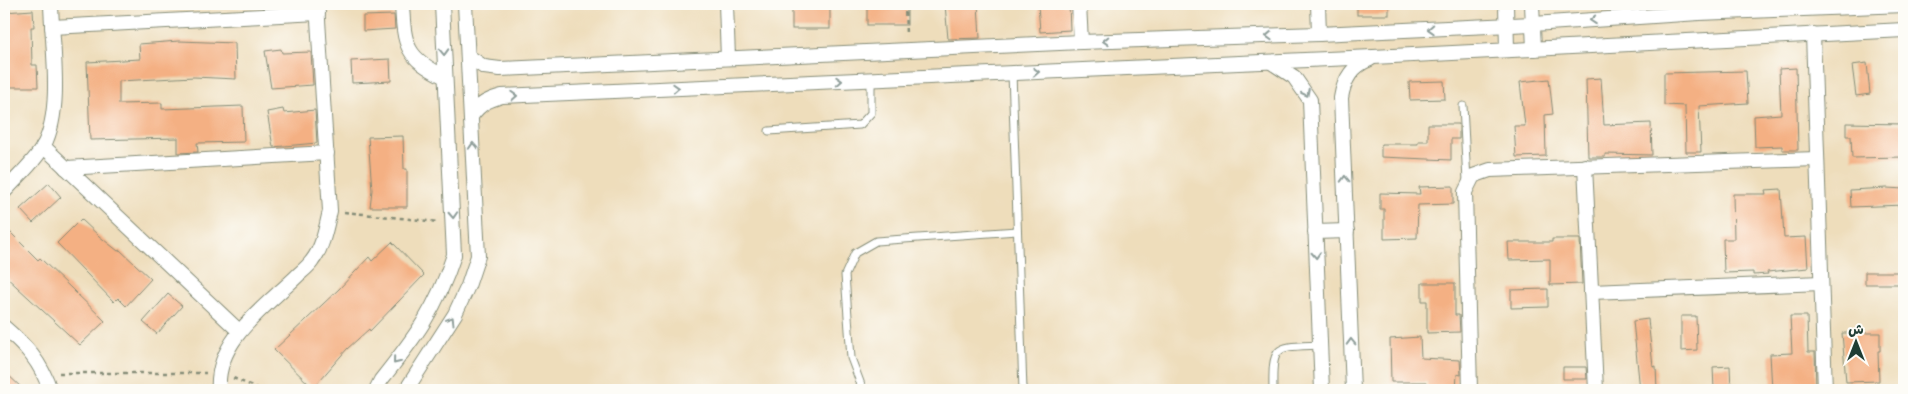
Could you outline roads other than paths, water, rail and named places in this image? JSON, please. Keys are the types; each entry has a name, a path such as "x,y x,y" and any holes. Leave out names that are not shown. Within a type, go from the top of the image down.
{"street":[{"path":"4,192 43,146 52,128 55,107 51,4"},
{"path":"402,4 403,36 412,52 423,66 445,77"},
{"path":"376,390 381,380 427,320 443,288 454,255 442,4"},
{"path":"406,390 455,314 478,256 465,4"},
{"path":"726,4 728,58"},
{"path":"1079,4 1081,42"},
{"path":"1318,4 1319,34"},
{"path":"1506,4 1508,50"},
{"path":"1532,4 1534,49"},
{"path":"468,56 484,67 500,68 1533,24 1676,9 1904,5"},
{"path":"52,27 318,8 330,211 324,237 312,261 239,331 226,351 219,372 219,390"},
{"path":"472,115 487,100 502,96 1373,57 1904,30"},
{"path":"1813,34 1825,390"},
{"path":"1353,390 1342,91 1350,72 1360,63 1373,57"},
{"path":"1271,61 1294,77 1310,100 1322,390"},
{"path":"43,146 239,331"},
{"path":"66,168 327,153"},
{"path":"1470,390 1465,192 1468,184 1481,172 1585,166 1817,159"},
{"path":"1585,166 1596,390"},
{"path":"1315,232 1347,231"},
{"path":"1592,292 1821,283"},
{"path":"4,327 36,358 45,374 50,390"}],"lane":[{"path":"1012,73 1023,390"},
{"path":"769,131 860,125 871,114 871,80"},
{"path":"1463,106 1468,184"},
{"path":"863,390 851,358 845,275 855,253 876,241 1017,231"},
{"path":"1273,390 1272,362 1278,351 1288,346 1320,346"}]}
